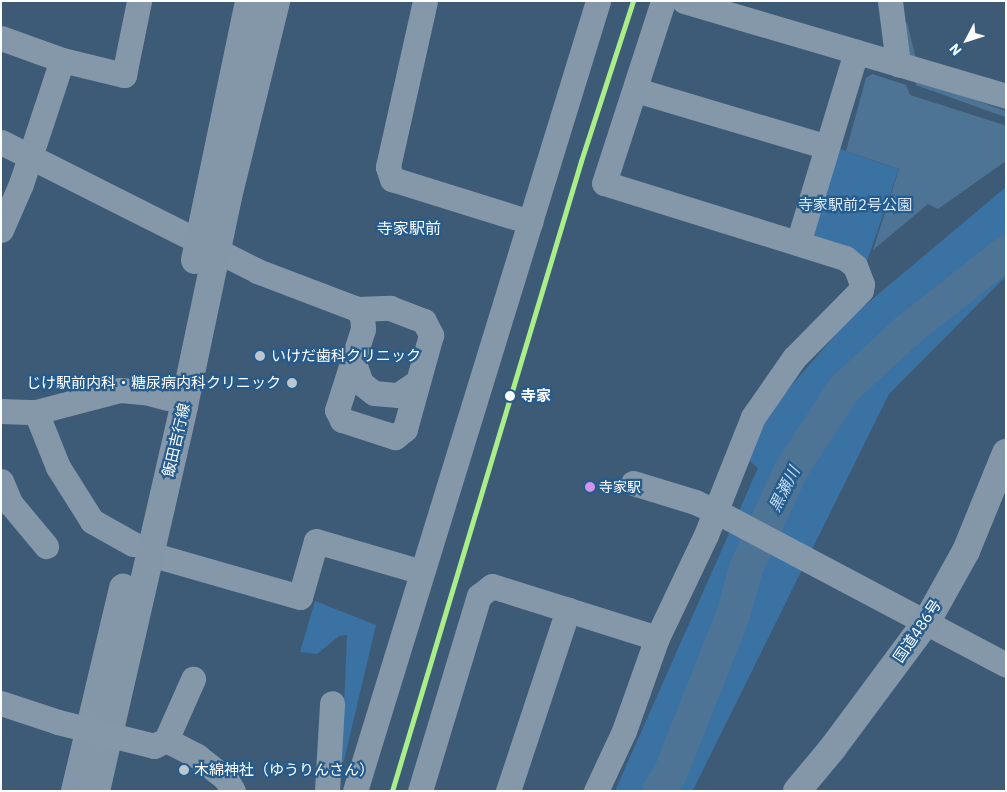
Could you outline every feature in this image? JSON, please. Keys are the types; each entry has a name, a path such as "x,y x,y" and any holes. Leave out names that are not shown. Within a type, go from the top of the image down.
{"highway":[{"name":"国道486号","path":"797,791 838,742 927,621 966,551 1006,453"}],"main road":[{"name":"飯田吉行線","path":"75,791 142,549 207,247 250,1"},
{"name":"飯田吉行線","path":"96,791 142,549 167,398 276,1"}],"street":[{"path":"1,38 62,60 124,75 139,1"},
{"path":"425,1 388,167 392,179 530,222"},
{"path":"355,791 598,1"},
{"path":"596,791 624,731 656,638 720,514 752,417 809,340 860,290 861,277 851,261 604,183 636,90 663,1"},
{"path":"684,1 1006,96"},
{"path":"890,1 898,64"},
{"path":"798,243 856,52"},
{"path":"1,230 31,156 62,60"},
{"path":"636,90 827,147"},
{"path":"1,142 257,271 357,309 390,308 424,321 431,335 401,434 391,436 345,421 337,410 363,325 357,309"},
{"path":"353,360 361,383 374,392 398,395 418,382"},
{"path":"1,412 36,412 120,390 145,392 167,398"},
{"path":"36,412 58,467 92,521 142,549 300,596 316,541 422,572"},
{"path":"1,481 11,504 46,546"},
{"path":"634,483 720,514 927,621 1006,665"},
{"path":"420,791 479,596 492,586 656,638"},
{"path":"508,791 568,610"},
{"path":"160,743 193,679"},
{"path":"1,703 58,722 160,743 197,756 226,779 233,791"},
{"path":"327,791 332,703"}],"green space":[{"name":"寺家駅前2号公園","path":"840,149 899,169 867,261 808,241"},
{"path":"1006,187 1006,276 889,394 692,791 615,791 758,468 746,458 759,423 851,317"},
{"path":"315,601 376,625 342,769 339,731 344,707 347,635 339,636 317,654 300,652"}],"shaded area":[{"path":"872,74 906,85 910,95 1004,125 1006,128 1006,161 938,209 928,204 873,250 899,169 846,151 866,78"}],"waterway":[{"path":"905,25 914,62"},
{"path":"917,76 919,83 1006,114"},
{"name":"黒瀬川","path":"659,791 670,774 733,615 746,568 791,470 844,389 908,330 1006,253"}],"transit line":[{"path":"392,791 581,161 633,1"}],"place":[{"name":"いけだ歯科クリニック","path":"260,356"},
{"name":"じけ駅前内科・糖尿病内科クリニック","path":"292,383"},
{"name":"寺家","path":"510,396"},
{"name":"寺家駅","path":"590,487"},
{"name":"木綿神社（ゆうりんさん）","path":"184,770"}],"district":[{"name":"寺家駅前","path":"409,228"}]}
